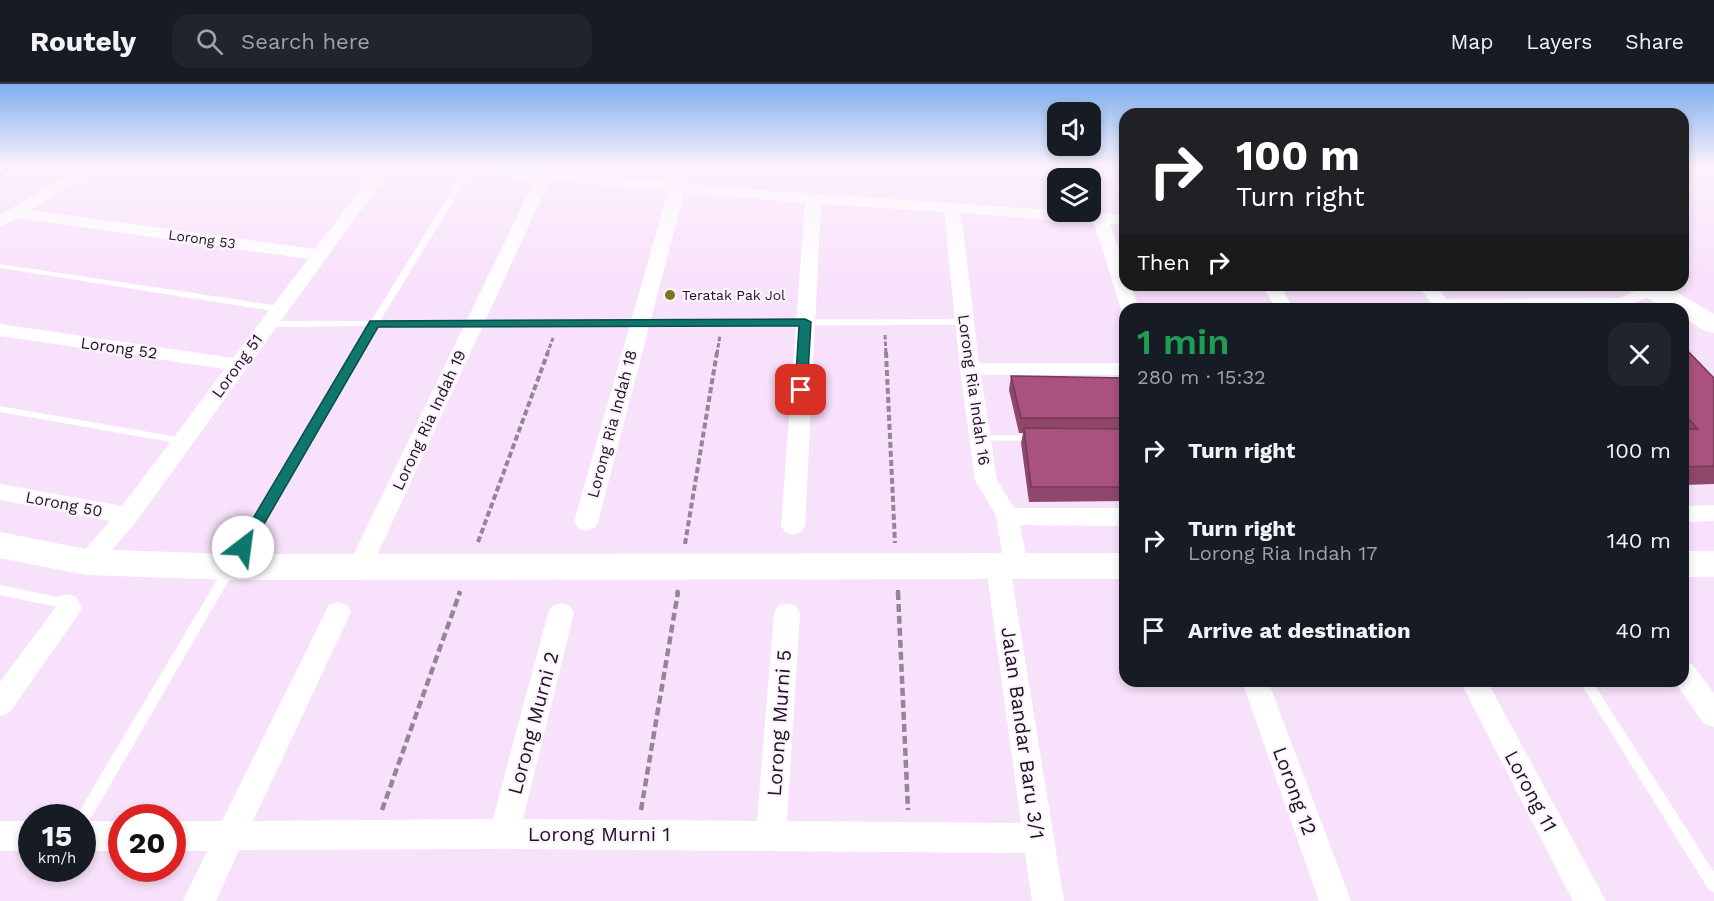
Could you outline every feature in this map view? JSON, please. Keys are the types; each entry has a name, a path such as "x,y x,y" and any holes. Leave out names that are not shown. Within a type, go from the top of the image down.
{"street":[{"path":"0,222 28,205"},
{"name":"Lorong 51","path":"86,562 128,516 355,205"},
{"name":"Lorong Ria Indah 19","path":"360,566 530,205"},
{"name":"Lorong Ria Indah 18","path":"586,522 672,205"},
{"path":"793,526 813,205"},
{"path":"898,205 1047,216"},
{"name":"Lorong Ria Indah 16","path":"952,209 970,369 986,480 1008,516 1007,566"},
{"name":"Lorong 53","path":"15,213 318,255"},
{"path":"1119,220 1101,220 1119,275"},
{"path":"1631,303 1651,291"},
{"path":"1666,291 1683,303"},
{"path":"1673,291 1714,305"},
{"path":"1689,307 1714,325"},
{"name":"Lorong 52","path":"0,330 238,365"},
{"path":"970,369 1119,369"},
{"name":"Lorong 50","path":"0,492 128,516"},
{"path":"1689,514 1714,513"},
{"path":"1008,516 1119,517"},
{"path":"0,545 86,562 232,567 1119,566"},
{"path":"1689,564 1714,564"},
{"name":"Jalan Bandar Baru 3/1","path":"1007,566 1038,838 1048,901"},
{"path":"0,704 69,608 67,604"},
{"path":"199,901 338,612"},
{"name":"Lorong Murni 2","path":"504,834 561,613"},
{"name":"Lorong Murni 5","path":"771,834 787,613"},
{"path":"1689,680 1714,715"},
{"name":"Lorong 12","path":"1257,687 1335,901"},
{"name":"Lorong 11","path":"1476,687 1590,901"},
{"name":"Lorong Murni 1","path":"186,836 771,834 1038,838"},
{"path":"0,836 18,836"}],"lane":[{"path":"91,804 232,567 441,205"},
{"path":"0,266 274,316 374,323 965,322"},
{"path":"0,409 183,441"},
{"path":"980,438 1047,438"},
{"path":"0,590 67,604"},
{"path":"1589,687 1714,885"}],"path":[{"path":"885,322 909,836"},
{"path":"373,835 468,567 559,323"},
{"path":"637,835 722,323"}],"building":[{"path":"1689,352 1714,378 1714,466 1689,467 1689,429 1698,429 1689,419"},
{"path":"1011,376 1119,378 1119,418 1021,418"},
{"path":"1024,428 1119,429 1119,487 1031,487"}],"place":[{"name":"Teratak Pak Jol","path":"670,295"}],"route":[{"path":"243,547 374,323 805,322 801,390"}]}
